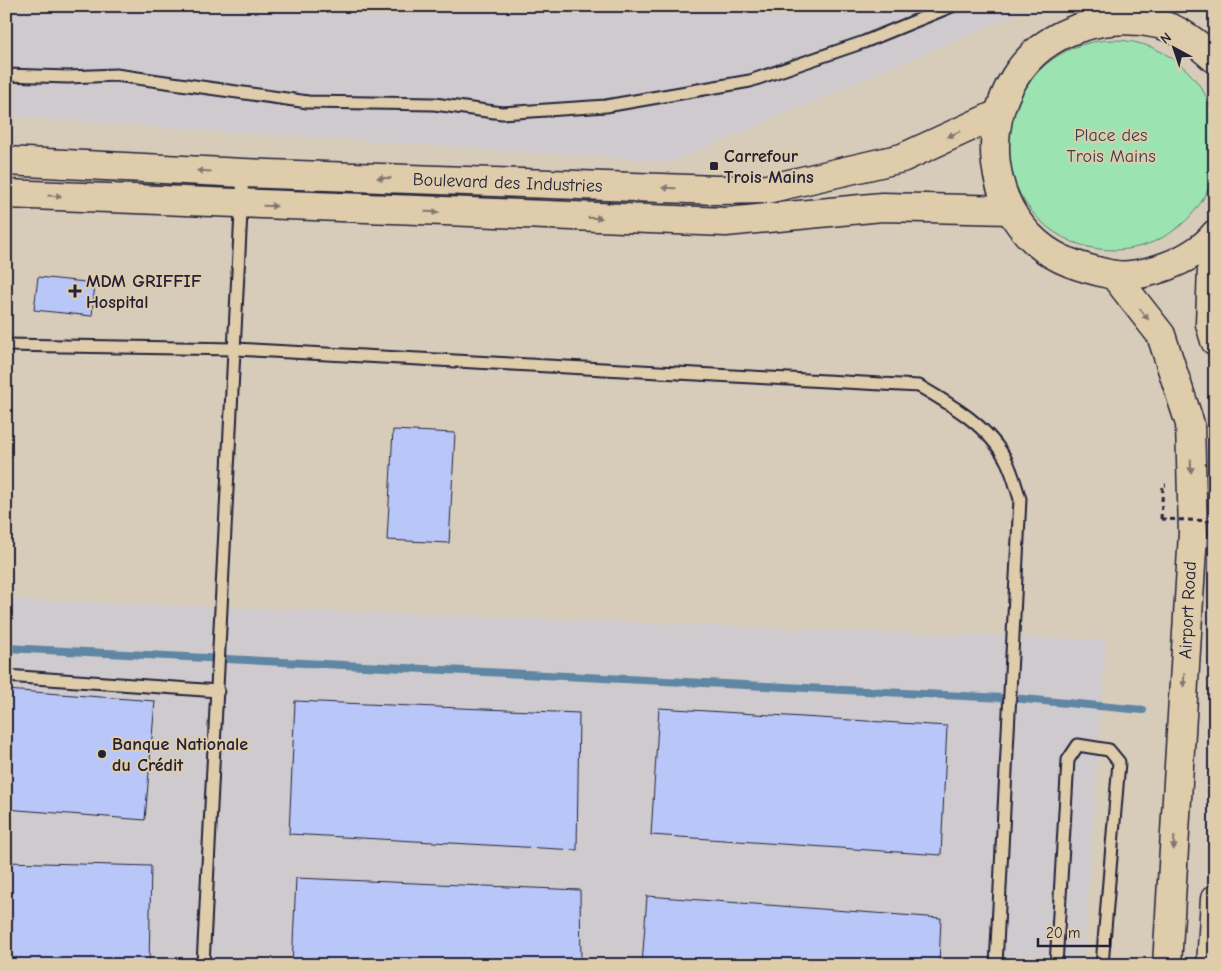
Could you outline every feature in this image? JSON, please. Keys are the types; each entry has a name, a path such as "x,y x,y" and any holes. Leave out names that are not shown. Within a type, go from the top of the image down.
{"main road":[{"path":"1208,47 1159,24 1118,19 1078,26 1043,46 1015,77 998,114 994,147 998,180 1010,210 1036,243 1073,266 1114,275 1150,272 1184,259 1214,236"},
{"name":"Boulevard des Industries","path":"6,162 243,173 718,190 767,189 902,158 998,114"},
{"name":"Boulevard des Industries","path":"6,194 242,205 726,222 882,207 1010,210"},
{"path":"1214,236 1210,324 1215,341"},
{"name":"Airport Road","path":"1114,275 1161,336 1190,424 1193,533 1166,965"},
{"path":"1211,965 1215,899"}],"lane":[{"path":"6,75 68,77 116,75 308,102 434,104 502,113 606,106 750,81 864,42 952,6"},
{"path":"203,965 236,349 243,173"},
{"path":"6,345 236,349 919,386 958,408 990,439 1007,462 1020,500 996,965"},
{"path":"6,676 218,691"},
{"path":"1056,965 1068,760 1078,745 1109,750 1119,762 1102,965"}],"path":[{"path":"1163,485 1161,519 1215,521"}],"shaded area":[{"path":"6,6 1035,6 672,162 6,117"},
{"path":"6,599 1106,640 1083,965 6,965"}],"green space":[{"name":"Place des Trois Mains","path":"1103,40 1123,40 1144,44 1163,52 1180,64 1194,78 1206,95 1214,114 1218,145 1214,176 1206,195 1194,212 1180,226 1163,238 1144,246 1123,250 1103,250 1082,246 1063,238 1046,226 1032,212 1020,195 1012,176 1008,155 1008,135 1012,114 1020,95 1032,78 1046,64 1063,52 1082,44"}],"building":[{"path":"38,277 95,283 92,316 34,310"},
{"path":"393,430 455,433 449,543 387,540"},
{"path":"6,445 10,445 6,512"},
{"path":"6,690 155,701 145,820 6,809"},
{"path":"295,701 579,713 577,850 289,834"},
{"path":"659,708 947,726 941,855 651,835"},
{"path":"6,862 151,866 149,965 6,965"},
{"path":"296,878 580,890 581,965 292,965"},
{"path":"647,896 941,918 939,965 642,965"}],"waterway":[{"path":"6,648 1023,699 1143,710"}],"place":[{"name":"Carrefour Trois Mains","path":"714,166"},
{"name":"MDM GRIFFIF Hospital","path":"75,291"},
{"name":"Banque Nationale du Crédit","path":"102,754"}]}
